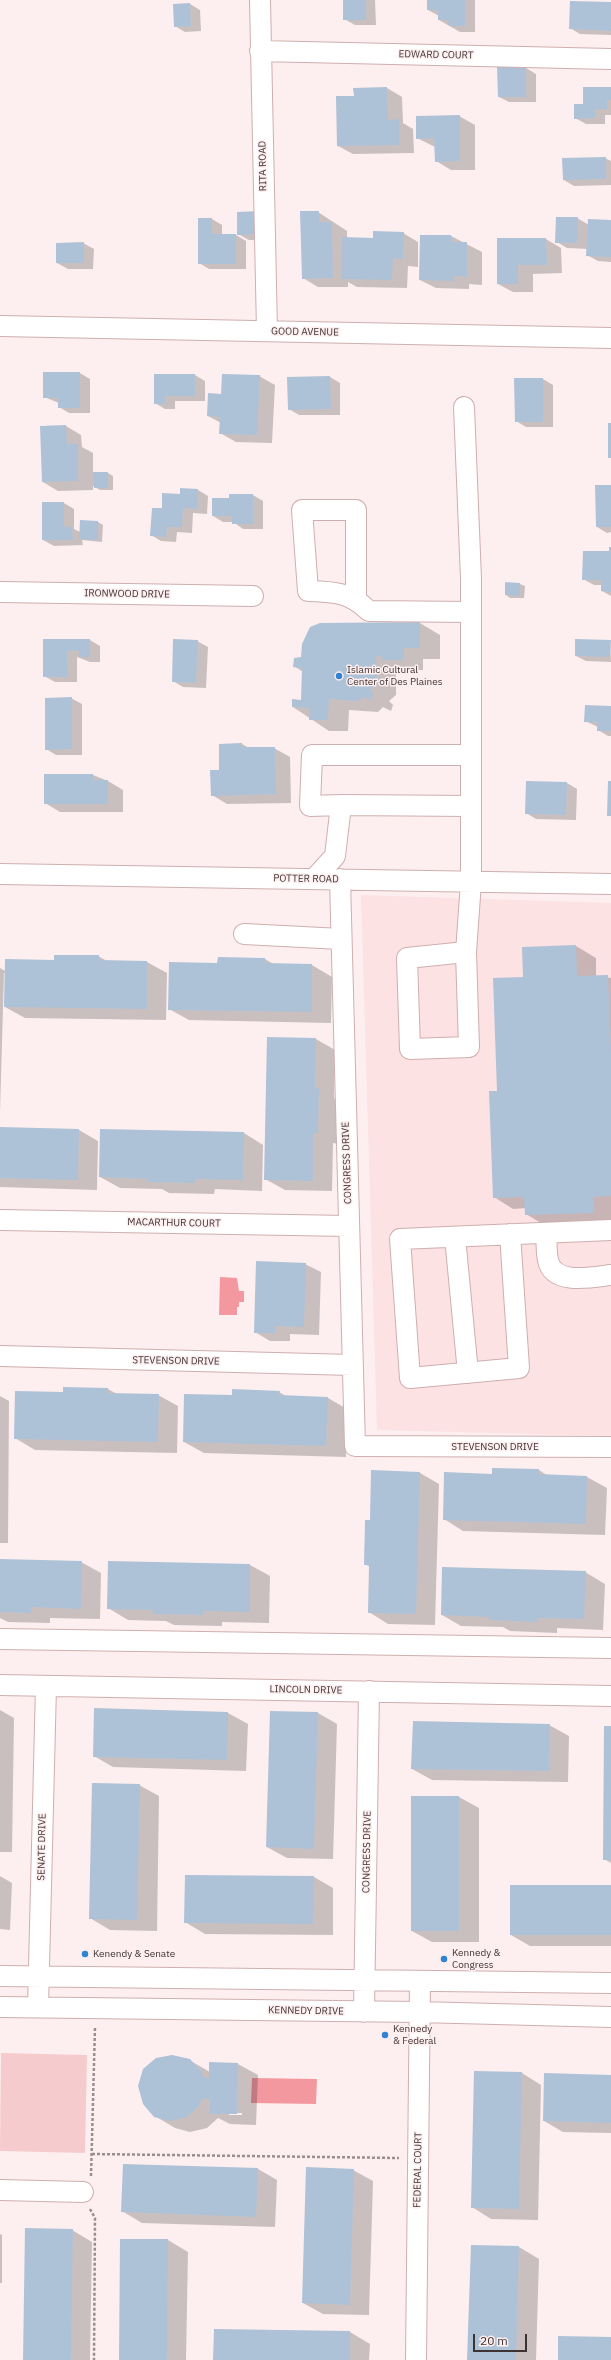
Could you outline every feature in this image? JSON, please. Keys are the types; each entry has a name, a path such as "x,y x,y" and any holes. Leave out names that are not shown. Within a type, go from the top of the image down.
{"street":[{"name":"RITA ROAD","path":"260,0 267,331"},
{"name":"EDWARD COURT","path":"260,51 611,59"},
{"name":"GOOD AVENUE","path":"0,326 611,338"},
{"path":"464,408 471,612 470,882 466,952 469,1047 410,1048 407,958 466,952"},
{"path":"356,599 356,510 302,510 308,591 333,592 356,599 369,612 471,612"},
{"name":"IRONWOOD DRIVE","path":"0,592 253,596"},
{"path":"471,755 312,755 310,806 471,806"},
{"path":"314,879 335,856 341,805"},
{"name":"POTTER ROAD","path":"0,874 611,884"},
{"name":"CONGRESS DRIVE","path":"340,879 355,1446"},
{"path":"244,934 341,939"},
{"name":"MACARTHUR COURT","path":"0,1220 349,1226"},
{"path":"510,1234 519,1368 410,1378 400,1239 455,1237 510,1234 611,1230"},
{"path":"546,1233 548,1262 554,1271 563,1276 579,1278 611,1275"},
{"path":"455,1237 468,1373"},
{"name":"STEVENSON DRIVE","path":"0,1356 353,1365"},
{"name":"STEVENSON DRIVE","path":"355,1446 611,1448"},
{"path":"0,1639 611,1648"},
{"name":"LINCOLN DRIVE","path":"0,1685 611,1696"},
{"name":"SENATE DRIVE","path":"38,2007 46,1686"},
{"name":"CONGRESS DRIVE","path":"364,2012 369,1691"},
{"path":"0,1976 611,1983"},
{"name":"FEDERAL COURT","path":"416,2360 420,1981"},
{"name":"KENNEDY DRIVE","path":"0,2007 419,2012 611,2017"},
{"path":"0,2190 83,2192"}],"path":[{"path":"92,2154 418,2159"}],"shaded area":[{"path":"361,895 611,903 611,1436 377,1430"},
{"path":"220,1277 237,1278 239,1291 244,1291 244,1302 239,1302 239,1307 237,1307 237,1315 219,1315"},
{"path":"1,2053 87,2055 85,2153 0,2151"},
{"path":"252,2078 317,2079 316,2104 251,2103"}],"building":[{"path":"343,0 366,0 366,20 343,20"},
{"path":"427,0 465,0 465,26 449,26 448,20 438,20 438,10 427,10"},
{"path":"570,1 611,2 611,31 569,29"},
{"path":"190,3 191,26 174,27 173,4"},
{"path":"497,67 526,67 526,97 498,97"},
{"path":"387,87 388,120 399,119 399,145 337,146 336,96 354,96 353,88"},
{"path":"583,87 611,87 611,100 607,100 607,109 595,109 595,118 574,119 574,104 583,104"},
{"path":"460,115 460,161 435,162 434,138 416,139 416,116"},
{"path":"606,157 606,179 563,180 562,158"},
{"path":"260,211 261,234 237,235 237,212"},
{"path":"300,211 319,211 319,222 332,222 333,278 302,279"},
{"path":"556,217 578,217 577,243 555,243"},
{"path":"198,218 212,218 212,234 236,234 236,264 198,264"},
{"path":"588,219 611,220 611,257 586,256"},
{"path":"373,231 404,232 403,259 393,258 392,280 341,279 342,237 373,238"},
{"path":"420,235 451,235 451,242 467,242 467,277 454,276 454,281 419,280"},
{"path":"497,238 546,238 547,265 518,265 518,284 497,284"},
{"path":"84,242 84,263 56,263 56,243"},
{"path":"43,372 80,372 80,408 58,408 58,398 43,398"},
{"path":"154,374 195,374 195,396 165,396 165,404 154,404"},
{"path":"222,374 260,375 257,435 219,434 220,417 207,416 208,393 221,394"},
{"path":"330,376 331,409 288,410 287,377"},
{"path":"514,378 543,378 543,422 515,422"},
{"path":"608,423 611,423 611,458 608,458"},
{"path":"66,425 67,444 78,444 78,481 42,482 40,426"},
{"path":"93,472 108,472 108,488 94,488"},
{"path":"595,485 611,485 611,527 596,527"},
{"path":"180,488 198,489 197,509 183,508 182,527 167,527 166,537 150,536 152,508 162,508 162,493 180,494"},
{"path":"229,494 253,494 253,524 232,524 232,516 212,516 212,498 229,498"},
{"path":"42,502 64,502 64,527 72,526 73,540 42,540"},
{"path":"80,520 98,521 98,540 79,539"},
{"path":"609,547 611,547 611,592 601,591 601,580 582,580 583,551 609,551"},
{"path":"505,582 520,583 520,596 505,595"},
{"name":"Islamic Cultural Center of Des Plaines","path":"420,622 420,648 404,648 403,660 382,660 382,656 376,656 377,684 370,689 373,693 371,700 363,697 358,701 329,699 328,720 309,720 309,708 292,707 292,699 301,700 302,668 293,667 294,658 301,657 302,644 310,627 320,623"},
{"path":"43,639 90,639 90,657 79,657 79,651 67,651 68,677 43,677"},
{"path":"173,639 198,640 196,683 172,682"},
{"path":"575,639 611,640 610,657 575,656"},
{"path":"72,697 72,749 45,750 45,698"},
{"path":"585,705 611,706 611,731 597,731 597,722 584,722"},
{"path":"242,743 242,747 275,747 276,794 211,796 210,770 219,770 219,744"},
{"path":"44,774 93,774 93,780 108,780 108,804 44,804"},
{"path":"526,781 567,782 566,815 525,814"},
{"path":"608,781 611,781 611,816 607,816"},
{"path":"576,945 577,976 608,975 611,1051 611,1196 593,1197 594,1213 525,1215 524,1197 493,1198 489,1091 497,1091 493,978 523,977 522,947"},
{"path":"54,955 99,955 99,960 147,961 147,1009 4,1007 5,959 54,960"},
{"path":"218,957 265,958 265,963 312,964 312,1012 168,1010 169,962 217,963"},
{"path":"267,1037 316,1038 315,1088 319,1088 318,1133 313,1133 313,1181 264,1180"},
{"path":"0,1127 79,1129 78,1180 0,1178"},
{"path":"100,1129 244,1132 243,1180 195,1179 195,1183 148,1182 148,1179 99,1177"},
{"path":"256,1261 306,1263 304,1327 276,1326 275,1333 254,1333"},
{"path":"63,1387 108,1388 108,1393 159,1394 158,1442 14,1439 15,1391 63,1392"},
{"path":"232,1389 280,1391 279,1395 328,1397 326,1446 183,1442 184,1394 232,1395"},
{"path":"492,1468 539,1469 539,1474 587,1476 586,1524 443,1520 444,1472 492,1474"},
{"path":"371,1470 420,1472 416,1614 368,1613 369,1565 364,1565 365,1520 370,1520"},
{"path":"0,1559 82,1561 81,1609 31,1607 31,1613 0,1612"},
{"path":"108,1561 250,1564 250,1612 203,1611 203,1615 153,1614 153,1610 107,1609"},
{"path":"442,1567 586,1571 584,1619 537,1618 537,1622 489,1620 489,1617 441,1615"},
{"path":"94,1708 228,1712 227,1760 93,1757"},
{"path":"270,1711 318,1712 314,1849 266,1847"},
{"path":"413,1721 550,1724 549,1771 411,1769"},
{"path":"604,1726 611,1726 611,1860 603,1860"},
{"path":"92,1783 140,1784 137,1920 89,1919"},
{"path":"411,1796 459,1796 459,1931 411,1931"},
{"path":"185,1875 314,1876 313,1924 184,1923"},
{"path":"510,1885 611,1885 611,1935 510,1935"},
{"path":"172,2055 190,2059 201,2071 203,2077 209,2078 209,2062 238,2063 237,2114 209,2114 210,2099 202,2099 199,2106 187,2117 170,2121 154,2117 143,2104 138,2086 143,2069 156,2058"},
{"path":"474,2071 522,2072 519,2209 471,2208"},
{"path":"544,2073 611,2075 611,2123 543,2121"},
{"path":"123,2164 258,2168 256,2217 121,2212"},
{"path":"306,2167 354,2169 350,2305 302,2303"},
{"path":"25,2228 73,2229 71,2360 23,2360"},
{"path":"120,2239 168,2239 167,2360 119,2360"},
{"path":"471,2245 519,2246 516,2360 467,2360"},
{"path":"214,2329 350,2331 350,2360 213,2360"},
{"path":"558,2336 611,2337 611,2360 558,2360"}],"place":[{"name":"Islamic Cultural Center of Des Plaines","path":"339,676"},
{"name":"Kenendy & Senate","path":"85,1954"},
{"name":"Kennedy & Congress","path":"444,1959"},
{"name":"Kennedy & Federal","path":"385,2035"}]}
